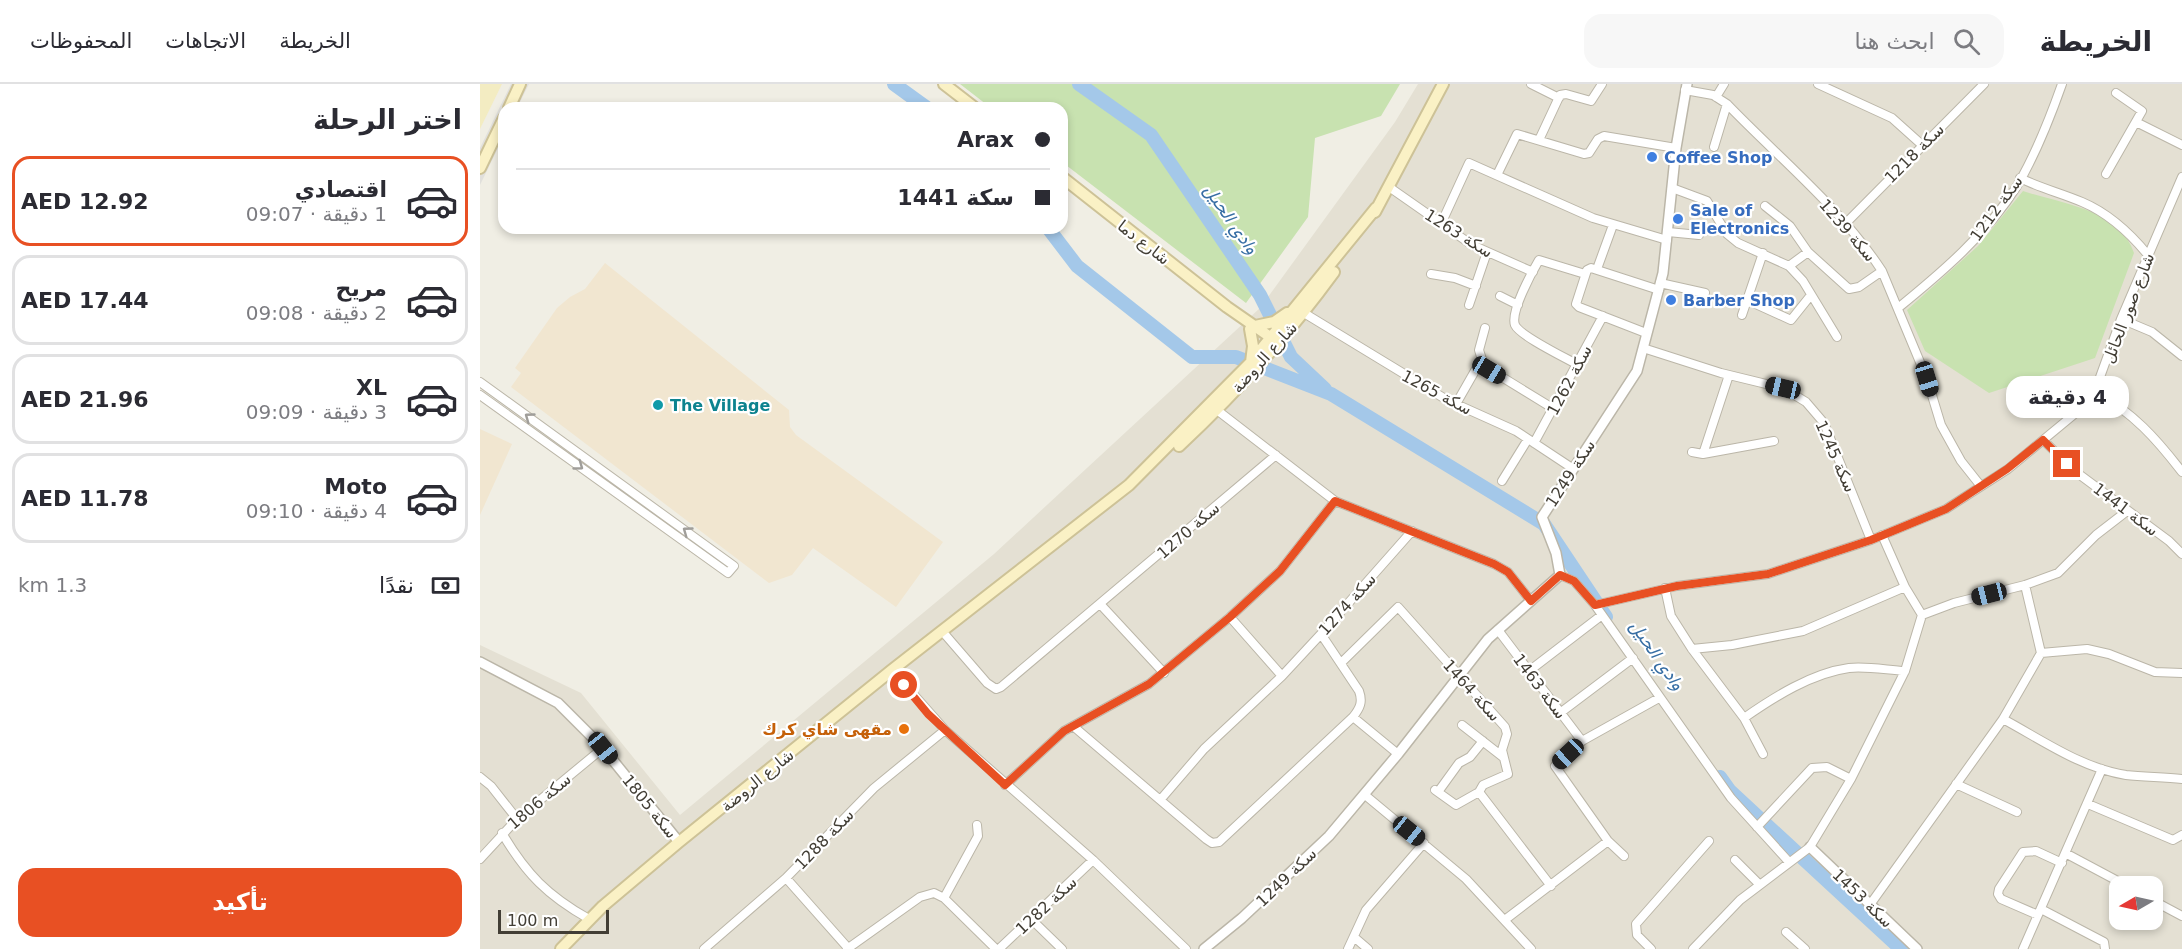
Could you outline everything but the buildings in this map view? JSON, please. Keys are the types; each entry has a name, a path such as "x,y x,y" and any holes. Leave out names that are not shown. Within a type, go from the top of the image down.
{"main road":[{"path":"512,102 520,84"},
{"path":"945,84 968,102"},
{"name":"شارع الروضة","path":"1213,407 1250,363 1273,343 1329,266 1376,208 1443,84"},
{"path":"480,168 498,130"},
{"name":"شارع دما","path":"1068,182 1273,343"},
{"name":"شارع الروضة","path":"561,949 589,919 679,842 892,670 1129,484 1139,480 1173,451 1273,343 1304,313 1371,221 1376,208"},
{"path":"1250,363 1252,328 1274,322 1283,316 1317,276 1329,266"}],"street":[{"path":"1531,84 1558,98"},
{"path":"1539,140 1558,98 1566,94 1591,101 1602,84"},
{"path":"1716,97 1724,84"},
{"path":"1818,84 1893,118 1921,144"},
{"name":"سكة 1218","path":"1846,223 1921,144 1984,84"},
{"name":"سكة 1212","path":"1898,308 1974,241 2020,178 2040,138 2062,84"},
{"name":"سكة 1239","path":"1686,87 1716,97 1727,104 1846,223 1882,271 1950,444 1980,485"},
{"name":"سكة 1249","path":"1204,949 1242,918 1329,836 1365,795 1498,630 1560,575 1556,553 1542,517 1637,371 1659,286 1686,87"},
{"path":"2106,174 2142,111 2116,93"},
{"path":"1714,147 1727,104"},
{"path":"2136,122 2182,145"},
{"path":"1497,175 1517,134 1584,154 1589,153 1598,139 1604,136 1676,148"},
{"path":"1441,224 1469,163 1572,210 1613,225 1667,236 1699,235"},
{"name":"شارع صور الحائل","path":"1595,605 1665,588 1768,574 1871,540 1946,509 2007,469 2083,407 2095,391 2121,319 2182,177"},
{"path":"2020,178 2047,191 2082,202 2106,216 2133,236 2148,255"},
{"name":"سكة 1263","path":"1389,187 1441,224 1487,252 1533,272"},
{"path":"1672,188 1707,201 1727,234 1738,243 1789,266 1811,295 1837,337"},
{"path":"1765,206 1790,226 1808,252 1849,289 1859,287 1882,271"},
{"path":"1597,269 1613,225"},
{"path":"1469,305 1487,252"},
{"path":"1789,266 1808,252"},
{"path":"1742,315 1763,254"},
{"path":"1578,364 1519,330 1514,319 1518,304 1540,259 1586,274"},
{"path":"1646,333 1576,304 1590,268 1659,286 1705,293"},
{"path":"1431,274 1455,278 1476,286"},
{"path":"1747,300 1791,320 1811,295"},
{"path":"1500,296 1518,304"},
{"name":"سكة 1265","path":"1304,313 1374,358 1456,404 1506,426 1572,468"},
{"name":"سكة 1262","path":"1502,481 1554,410 1603,316"},
{"path":"2121,319 2152,332 2182,356"},
{"path":"1456,404 1480,362 1480,345 1485,328"},
{"name":"سكة 1245","path":"1643,348 1729,375 1783,388 1795,394 1816,412 1835,450 1871,540"},
{"path":"1480,362 1489,370 1554,410"},
{"path":"1703,454 1729,375"},
{"path":"480,382 734,566 728,573 480,395"},
{"path":"2095,391 2128,411 2182,470"},
{"path":"1213,407 1335,501 1367,516 1412,531 1501,568 1519,583 1531,601"},
{"name":"سكة 1441","path":"2043,440 2076,472 2169,541 2182,554"},
{"path":"1692,452 1703,454 1774,441"},
{"name":"سكة 1270","path":"942,631 987,682 996,689 1101,605 1276,455"},
{"path":"1005,785 1053,740 1073,726 1127,698 1164,673 1230,617 1280,571 1335,501"},
{"path":"1922,615 1953,603 2025,585 2058,573 2096,535 2127,511"},
{"name":"سكة 1274","path":"1161,799 1204,749 1282,676 1412,531"},
{"path":"1693,949 1740,900 1810,847 1851,779 1905,671 1922,615 1905,587 1882,535"},
{"path":"1560,575 1574,581 1595,605 1731,798 1789,862"},
{"path":"1869,906 2003,719 2041,653 2025,585"},
{"path":"1692,649 1732,645 1803,631 1905,587"},
{"path":"1665,588 1671,616 1692,649 1744,718 1763,754"},
{"path":"1101,605 1164,673"},
{"name":"سكة 1464","path":"1342,662 1398,607 1505,727 1507,734 1502,750 1508,774 1483,785 1479,792"},
{"path":"1529,671 1602,615"},
{"path":"1230,617 1282,676"},
{"name":"سكة 1463","path":"1498,630 1582,741"},
{"path":"1073,726 1206,839 1212,843 1220,842 1353,717 1362,699 1342,662 1321,634"},
{"path":"2041,653 2087,648 2156,672 2182,673"},
{"path":"1560,713 1633,658"},
{"name":"سكة 1805","path":"480,662 558,703 603,748 679,842"},
{"path":"1744,718 1766,703 1828,672 1851,668 1905,671"},
{"path":"892,670 945,730 1093,860 1186,949"},
{"path":"1624,856 1608,842 1555,766 1582,741 1659,698"},
{"path":"1353,717 1398,754"},
{"path":"2003,719 2073,758 2102,769 2126,775 2182,779"},
{"path":"1462,724 1503,757"},
{"name":"سكة 1288","path":"704,949 786,878 874,788 945,730"},
{"path":"1483,741 1470,757 1459,763 1436,791 1456,805 1479,792 1551,886"},
{"name":"سكة 1806","path":"480,859 517,819 603,748"},
{"path":"1757,827 1812,768 1827,767 1851,779"},
{"path":"2023,949 2067,854 2102,769"},
{"path":"480,777 491,786 517,819"},
{"path":"1956,784 2017,812"},
{"path":"1365,795 1466,879 1506,919 1531,949"},
{"path":"2088,804 2173,840 2182,836"},
{"path":"945,898 978,836 976,825"},
{"path":"502,833 518,860 538,884 562,904 589,919"},
{"path":"1651,949 1636,935 1636,924 1709,841"},
{"path":"1506,919 1608,842"},
{"path":"1348,949 1366,910 1424,843"},
{"name":"سكة 1453","path":"1810,847 1869,906 1917,949"},
{"path":"2062,863 2036,851 2023,852 1998,894 2001,899 2040,912 2104,942 2105,949"},
{"path":"2067,854 2109,876"},
{"name":"سكة 1282","path":"998,949 1093,860"},
{"path":"1735,860 1760,885"},
{"path":"786,878 848,948 927,894 934,893 945,898 998,949"},
{"path":"2163,906 2182,916"},
{"path":"1031,919 1062,949"},
{"path":"1786,932 1805,949"},
{"path":"1354,937 1368,949"}],"shaded area":[{"path":"511,84 529,84 520,102 502,102"},
{"path":"1418,84 2182,84 2182,949 480,949 480,645 581,693 680,815 994,554 1260,308 1395,122"},
{"path":"498,111 498,148 480,185 480,148"},
{"path":"605,263 789,410 790,427 796,435 943,542 896,607 813,548 792,575 769,583 511,387 521,373 515,368 557,308 570,297 585,289"},
{"path":"480,429 512,444 480,515"}],"green space":[{"path":"960,84 1400,84 1381,116 1315,138 1308,217 1246,303 1068,167 1068,102 983,102"},
{"path":"2023,191 2088,210 2103,217 2127,238 2134,253 2095,358 1989,393 1925,351 1907,310 1978,246"}],"sand":[{"path":"480,84 502,84 480,129"}],"waterway":[{"name":"وادي الحيل","path":"894,84 919,102"},
{"name":"وادي الحيل","path":"1079,84 1151,135 1260,295 1291,357 1325,389"},
{"name":"وادي الحيل","path":"1053,234 1077,266 1192,357 1236,357 1331,394 1544,524 1606,617"},
{"name":"وادي الحيل","path":"1720,777 1730,791 1901,949"}],"place":[{"name":"Coffee Shop","path":"1652,157"},
{"name":"Sale of Electronics","path":"1678,219"},
{"name":"Barber Shop","path":"1671,300"},
{"name":"The Village","path":"658,405"},
{"name":"مقهى شاي كرك","path":"904,729"}],"route":[{"path":"904,685 928,714 1005,785 1064,731 1149,684 1230,617 1280,571 1335,501 1367,516 1412,531 1494,564 1508,572 1531,601 1560,575 1574,581 1595,605 1677,586 1768,574 1871,540 1946,509 2007,469 2043,440 2067,464"}]}
